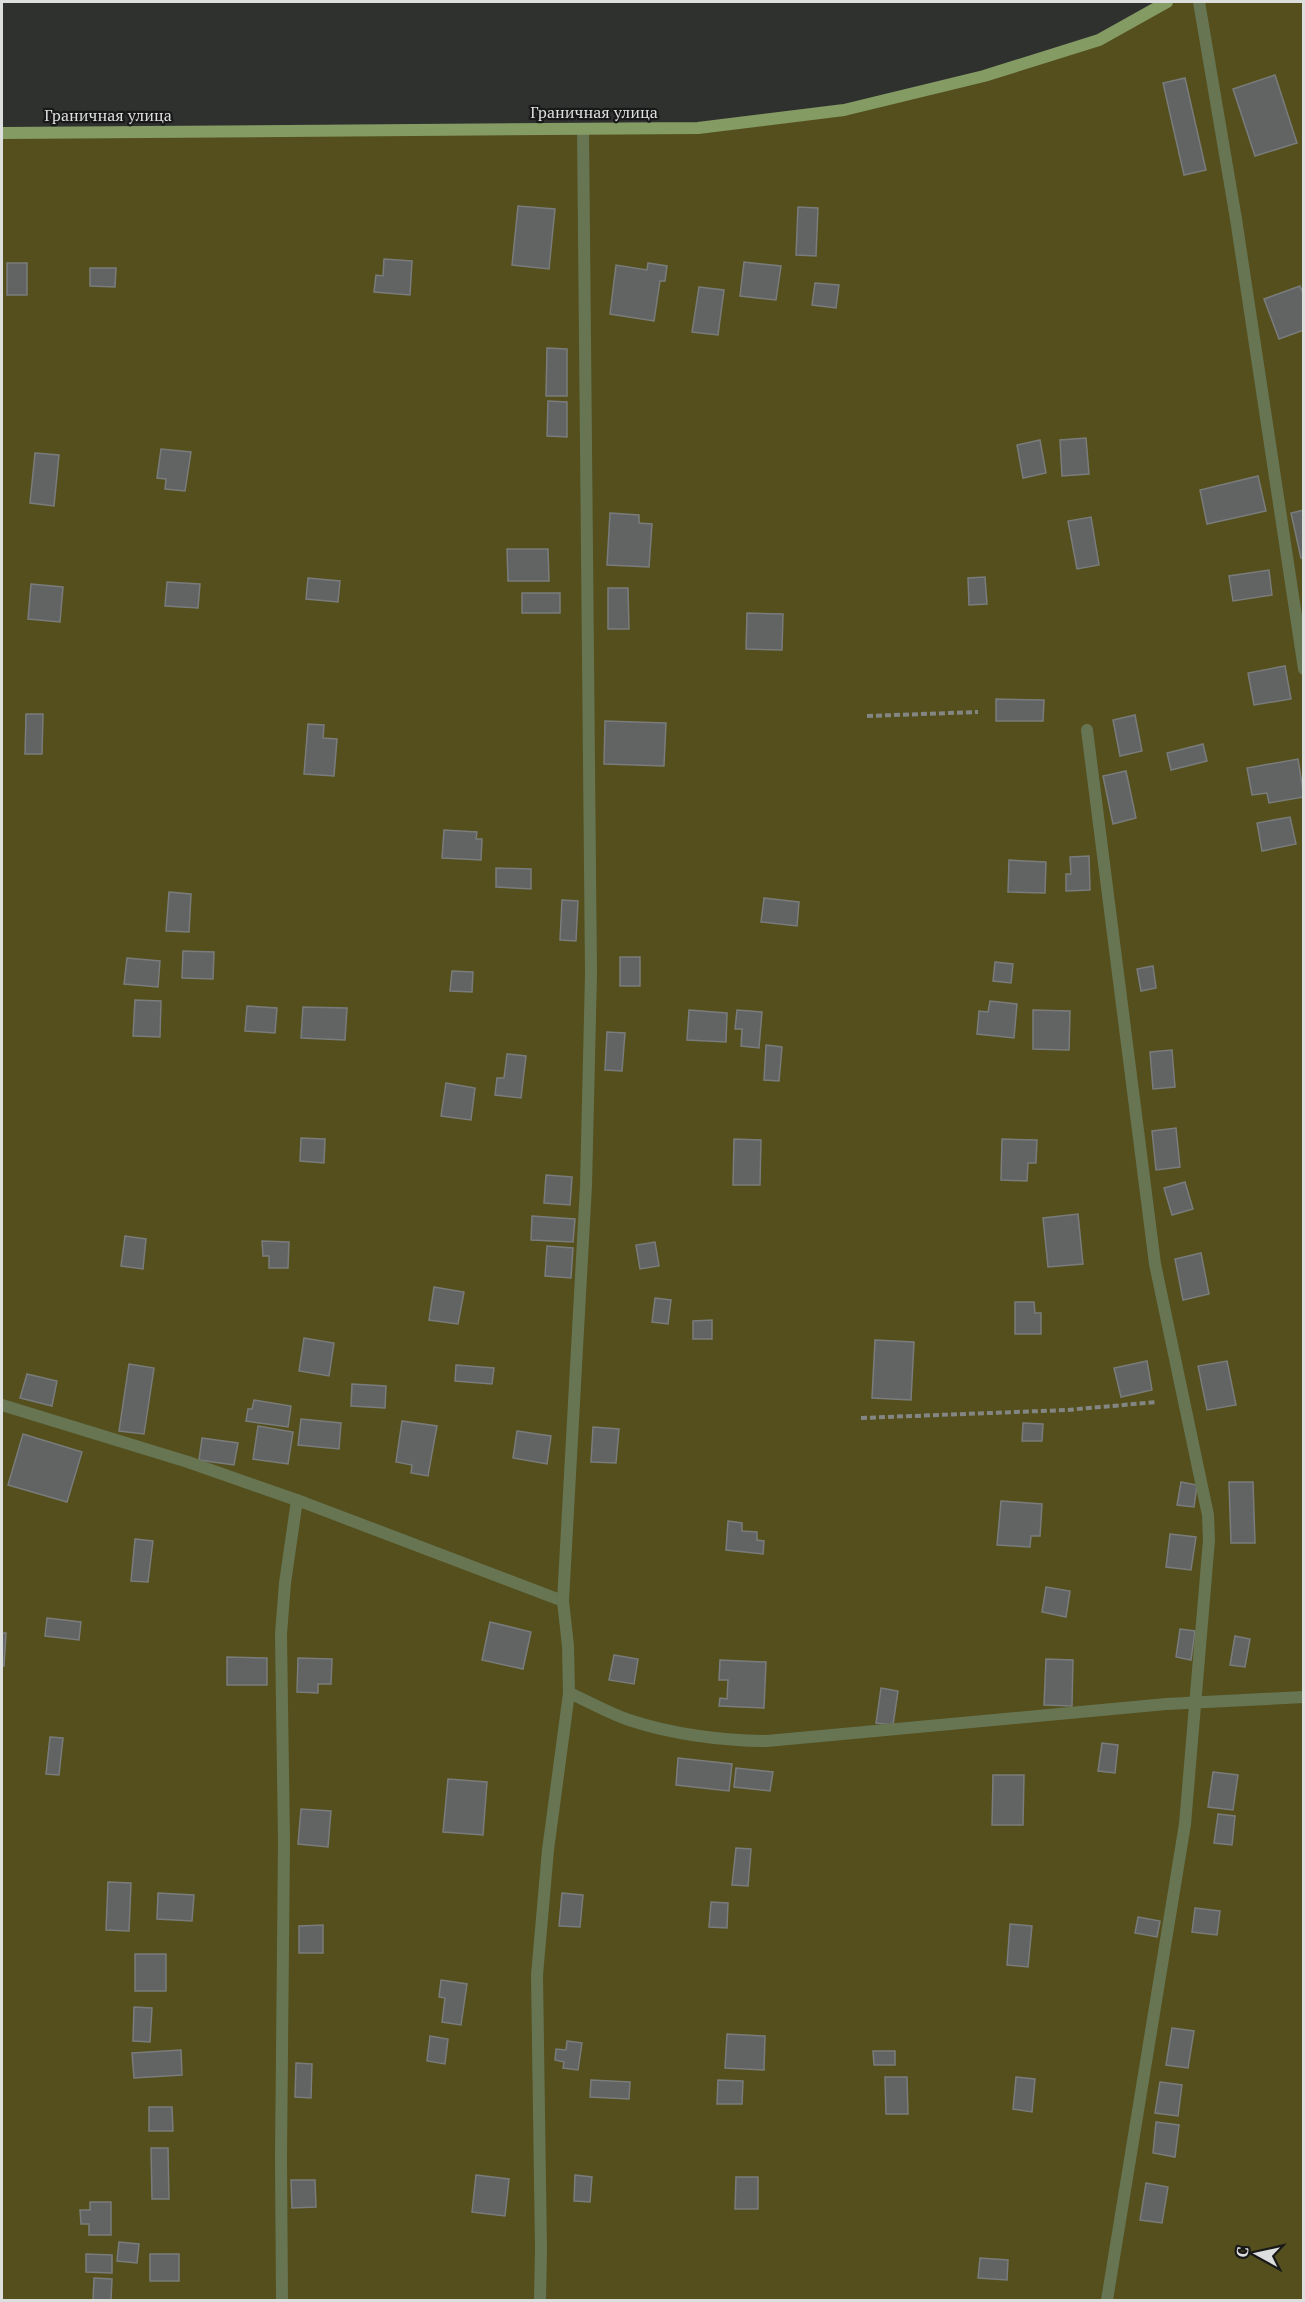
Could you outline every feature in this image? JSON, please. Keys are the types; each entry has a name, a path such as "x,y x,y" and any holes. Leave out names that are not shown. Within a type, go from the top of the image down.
{"street":[{"name":"Граничная улица","path":"2,132 698,128 844,110 984,76 1099,40 1167,2"}],"lane":[{"path":"1199,2 1236,219 1304,669"},
{"path":"540,2301 542,2249 538,2151 537,1975 548,1850 569,1692 568,1646 563,1601 586,1186 591,974 583,129"},
{"path":"1087,730 1155,1264 1208,1515 1209,1540 1185,1824 1107,2301"},
{"path":"2,1405 188,1462 297,1500 563,1601"},
{"path":"282,2301 284,1842 281,1634 285,1583 297,1500"},
{"path":"569,1692 628,1720 684,1733 734,1741 767,1741 1197,1702 1304,1697"}],"path":[{"path":"867,716 978,712"},
{"path":"861,1418 1067,1410 1184,1399"}],"shaded area":[{"path":"1167,2 1303,2 1303,2300 2,2300 2,133 698,128 844,110 1099,40"}],"building":[{"path":"1275,75 1297,143 1255,156 1233,89"},
{"path":"1185,78 1206,170 1184,175 1163,83"},
{"path":"518,206 555,209 549,269 512,265"},
{"path":"798,207 818,208 816,256 796,255"},
{"path":"384,259 412,261 410,295 374,292 376,275 383,276"},
{"path":"744,262 781,266 776,300 740,296"},
{"path":"7,263 27,263 27,295 7,295"},
{"path":"648,263 667,266 665,281 660,281 654,321 610,314 616,265 647,270"},
{"path":"90,268 116,268 115,287 90,286"},
{"path":"815,283 839,285 836,308 812,305"},
{"path":"1300,286 1304,296 1304,330 1279,339 1264,299"},
{"path":"699,287 724,290 718,335 692,332"},
{"path":"547,348 567,349 567,396 546,396"},
{"path":"548,401 567,402 567,437 547,436"},
{"path":"1086,438 1089,474 1062,476 1060,440"},
{"path":"1040,440 1046,473 1023,478 1017,445"},
{"path":"161,449 191,452 185,491 165,489 166,479 157,478"},
{"path":"35,453 59,455 54,506 30,503"},
{"path":"1258,476 1266,511 1207,524 1200,490"},
{"path":"1304,510 1304,557 1301,558 1291,513"},
{"path":"610,513 639,515 639,523 652,524 649,567 607,565"},
{"path":"1091,517 1099,565 1077,569 1068,521"},
{"path":"507,549 548,549 549,581 508,581"},
{"path":"1269,570 1272,595 1233,601 1229,576"},
{"path":"985,577 987,604 969,605 968,578"},
{"path":"308,578 340,581 338,602 306,599"},
{"path":"167,582 200,584 198,608 165,606"},
{"path":"31,584 63,587 60,622 28,619"},
{"path":"608,588 628,588 629,629 608,629"},
{"path":"522,593 560,593 560,613 522,613"},
{"path":"747,613 783,614 782,650 746,649"},
{"path":"1285,666 1291,699 1254,705 1248,673"},
{"path":"996,699 1044,700 1043,721 996,721"},
{"path":"26,714 43,714 42,754 25,754"},
{"path":"1135,715 1142,751 1120,756 1113,720"},
{"path":"605,721 666,723 664,766 604,764"},
{"path":"308,724 324,725 323,738 337,739 334,776 304,774"},
{"path":"1203,744 1207,761 1171,770 1167,753"},
{"path":"1298,759 1304,797 1269,803 1267,793 1252,795 1247,768"},
{"path":"1126,771 1136,818 1113,824 1103,776"},
{"path":"1290,817 1296,844 1262,851 1257,823"},
{"path":"444,830 477,832 476,839 482,839 481,860 442,858"},
{"path":"1089,856 1090,890 1066,891 1066,874 1071,874 1070,857"},
{"path":"1009,860 1046,862 1045,893 1008,892"},
{"path":"496,868 531,869 531,889 496,887"},
{"path":"169,892 191,894 189,932 166,931"},
{"path":"764,898 799,902 797,926 761,922"},
{"path":"562,900 578,901 576,941 560,940"},
{"path":"183,951 214,952 213,979 182,978"},
{"path":"620,957 640,957 640,986 620,986"},
{"path":"127,958 160,961 158,987 124,984"},
{"path":"995,962 1013,964 1011,983 993,981"},
{"path":"1153,966 1156,988 1141,991 1137,969"},
{"path":"452,971 473,972 472,992 450,991"},
{"path":"135,1000 161,1001 160,1037 133,1036"},
{"path":"990,1001 1017,1004 1014,1038 977,1034 979,1011 988,1012"},
{"path":"247,1006 277,1008 275,1033 245,1031"},
{"path":"303,1007 347,1008 345,1040 301,1038"},
{"path":"689,1010 727,1013 726,1042 687,1040"},
{"path":"737,1010 762,1012 759,1048 741,1046 742,1029 735,1029"},
{"path":"1033,1010 1070,1011 1069,1050 1033,1049"},
{"path":"607,1032 625,1033 622,1071 605,1070"},
{"path":"766,1045 782,1047 779,1081 764,1080"},
{"path":"1172,1050 1175,1087 1153,1089 1150,1052"},
{"path":"507,1054 526,1056 521,1098 495,1095 497,1078 504,1078"},
{"path":"446,1083 475,1088 471,1120 441,1116"},
{"path":"1176,1128 1180,1167 1156,1170 1152,1131"},
{"path":"301,1138 325,1139 324,1163 300,1161"},
{"path":"734,1139 761,1140 760,1185 733,1185"},
{"path":"1002,1139 1037,1140 1036,1163 1028,1163 1027,1181 1001,1180"},
{"path":"546,1175 572,1177 570,1205 544,1203"},
{"path":"1185,1182 1193,1209 1172,1215 1164,1188"},
{"path":"1078,1214 1083,1264 1048,1267 1043,1218"},
{"path":"532,1216 575,1219 573,1242 531,1240"},
{"path":"125,1236 146,1239 143,1269 121,1266"},
{"path":"262,1241 289,1242 288,1268 269,1268 269,1256 263,1256"},
{"path":"655,1242 659,1266 640,1269 636,1245"},
{"path":"547,1246 573,1248 571,1278 545,1276"},
{"path":"1201,1253 1209,1294 1183,1300 1175,1259"},
{"path":"434,1287 464,1292 458,1324 429,1320"},
{"path":"655,1298 671,1300 668,1324 652,1322"},
{"path":"1015,1302 1034,1302 1035,1313 1041,1313 1041,1334 1015,1334"},
{"path":"712,1320 712,1339 693,1339 693,1321"},
{"path":"304,1338 334,1343 329,1376 299,1371"},
{"path":"875,1340 914,1342 911,1400 872,1398"},
{"path":"1147,1361 1152,1390 1121,1397 1114,1368"},
{"path":"1227,1361 1236,1405 1207,1410 1198,1366"},
{"path":"129,1364 154,1368 144,1434 119,1431"},
{"path":"456,1365 494,1368 492,1384 455,1381"},
{"path":"27,1374 57,1381 52,1406 20,1398"},
{"path":"352,1384 386,1386 385,1408 351,1406"},
{"path":"254,1400 291,1406 288,1427 246,1421 248,1409 252,1409"},
{"path":"301,1419 341,1423 339,1449 298,1445"},
{"path":"402,1421 437,1426 428,1476 411,1473 412,1465 396,1462"},
{"path":"1023,1423 1043,1424 1042,1441 1022,1441"},
{"path":"258,1426 293,1432 288,1464 253,1459"},
{"path":"593,1427 619,1429 616,1463 591,1462"},
{"path":"517,1431 551,1436 547,1464 513,1458"},
{"path":"23,1434 82,1452 67,1502 8,1485"},
{"path":"202,1438 238,1443 234,1465 199,1460"},
{"path":"1181,1482 1197,1485 1194,1507 1177,1505"},
{"path":"1229,1482 1253,1482 1255,1543 1231,1543"},
{"path":"1001,1501 1042,1504 1040,1536 1031,1536 1030,1547 997,1545"},
{"path":"728,1521 742,1523 742,1531 757,1532 757,1540 764,1541 763,1554 726,1550"},
{"path":"1170,1534 1196,1537 1191,1570 1166,1567"},
{"path":"135,1539 153,1541 148,1582 131,1581"},
{"path":"1046,1587 1070,1591 1066,1617 1042,1612"},
{"path":"47,1618 81,1622 79,1640 45,1636"},
{"path":"490,1622 531,1632 523,1669 482,1660"},
{"path":"1180,1629 1195,1631 1191,1660 1176,1657"},
{"path":"2,1633 6,1633 4,1666 2,1665"},
{"path":"1235,1636 1250,1639 1245,1667 1230,1665"},
{"path":"614,1655 638,1659 634,1684 609,1680"},
{"path":"227,1657 267,1658 267,1685 227,1685"},
{"path":"298,1658 332,1659 331,1684 318,1684 318,1693 297,1692"},
{"path":"1046,1659 1073,1660 1072,1706 1044,1705"},
{"path":"720,1660 766,1662 764,1708 719,1706 720,1698 727,1699 728,1680 719,1680"},
{"path":"881,1688 898,1691 893,1725 876,1723"},
{"path":"50,1737 63,1738 59,1775 46,1774"},
{"path":"1102,1743 1118,1745 1115,1773 1098,1771"},
{"path":"678,1758 732,1764 729,1791 676,1785"},
{"path":"736,1768 773,1772 770,1791 734,1787"},
{"path":"1213,1772 1238,1775 1233,1810 1208,1807"},
{"path":"993,1775 1024,1775 1023,1825 992,1825"},
{"path":"448,1779 487,1782 483,1835 443,1832"},
{"path":"301,1809 331,1811 328,1847 298,1844"},
{"path":"1218,1814 1235,1816 1232,1845 1214,1843"},
{"path":"736,1848 751,1849 748,1886 732,1885"},
{"path":"108,1882 131,1883 129,1931 106,1930"},
{"path":"158,1893 194,1895 192,1921 157,1919"},
{"path":"562,1893 583,1895 580,1927 559,1926"},
{"path":"711,1902 728,1903 727,1928 709,1927"},
{"path":"1195,1908 1220,1911 1217,1935 1192,1932"},
{"path":"1138,1917 1160,1921 1157,1937 1135,1933"},
{"path":"1010,1924 1032,1926 1028,1967 1007,1965"},
{"path":"323,1925 323,1953 299,1953 299,1926"},
{"path":"135,1954 166,1954 166,1991 135,1991"},
{"path":"441,1980 467,1984 461,2025 442,2022 445,1998 439,1997"},
{"path":"134,2007 152,2008 150,2042 133,2041"},
{"path":"1172,2028 1194,2031 1188,2068 1166,2065"},
{"path":"727,2034 765,2036 764,2070 725,2068"},
{"path":"430,2036 448,2039 445,2064 427,2061"},
{"path":"567,2041 582,2043 578,2070 563,2068 564,2062 555,2060 556,2049 566,2050"},
{"path":"181,2050 182,2075 134,2078 132,2053"},
{"path":"873,2051 895,2051 895,2065 874,2065"},
{"path":"296,2063 312,2064 311,2098 295,2097"},
{"path":"885,2077 907,2077 908,2114 886,2114"},
{"path":"1016,2077 1035,2079 1032,2112 1013,2109"},
{"path":"591,2080 630,2082 629,2099 590,2097"},
{"path":"718,2080 743,2081 742,2104 717,2104"},
{"path":"1160,2082 1182,2085 1178,2116 1155,2113"},
{"path":"149,2107 172,2107 173,2131 149,2131"},
{"path":"1156,2122 1179,2125 1175,2157 1153,2153"},
{"path":"151,2148 168,2148 169,2199 152,2199"},
{"path":"476,2175 509,2179 505,2216 472,2212"},
{"path":"575,2175 592,2177 590,2202 574,2201"},
{"path":"736,2177 758,2177 758,2209 735,2209"},
{"path":"291,2180 315,2180 316,2207 292,2208"},
{"path":"1146,2183 1168,2187 1162,2223 1140,2220"},
{"path":"90,2202 111,2202 111,2235 89,2235 89,2224 81,2224 80,2210 90,2210"},
{"path":"119,2242 139,2244 137,2263 117,2261"},
{"path":"86,2254 112,2255 112,2273 86,2272"},
{"path":"150,2254 179,2254 179,2281 150,2281"},
{"path":"980,2258 1008,2260 1007,2280 978,2278"},
{"path":"94,2278 112,2279 111,2300 93,2300"}]}
